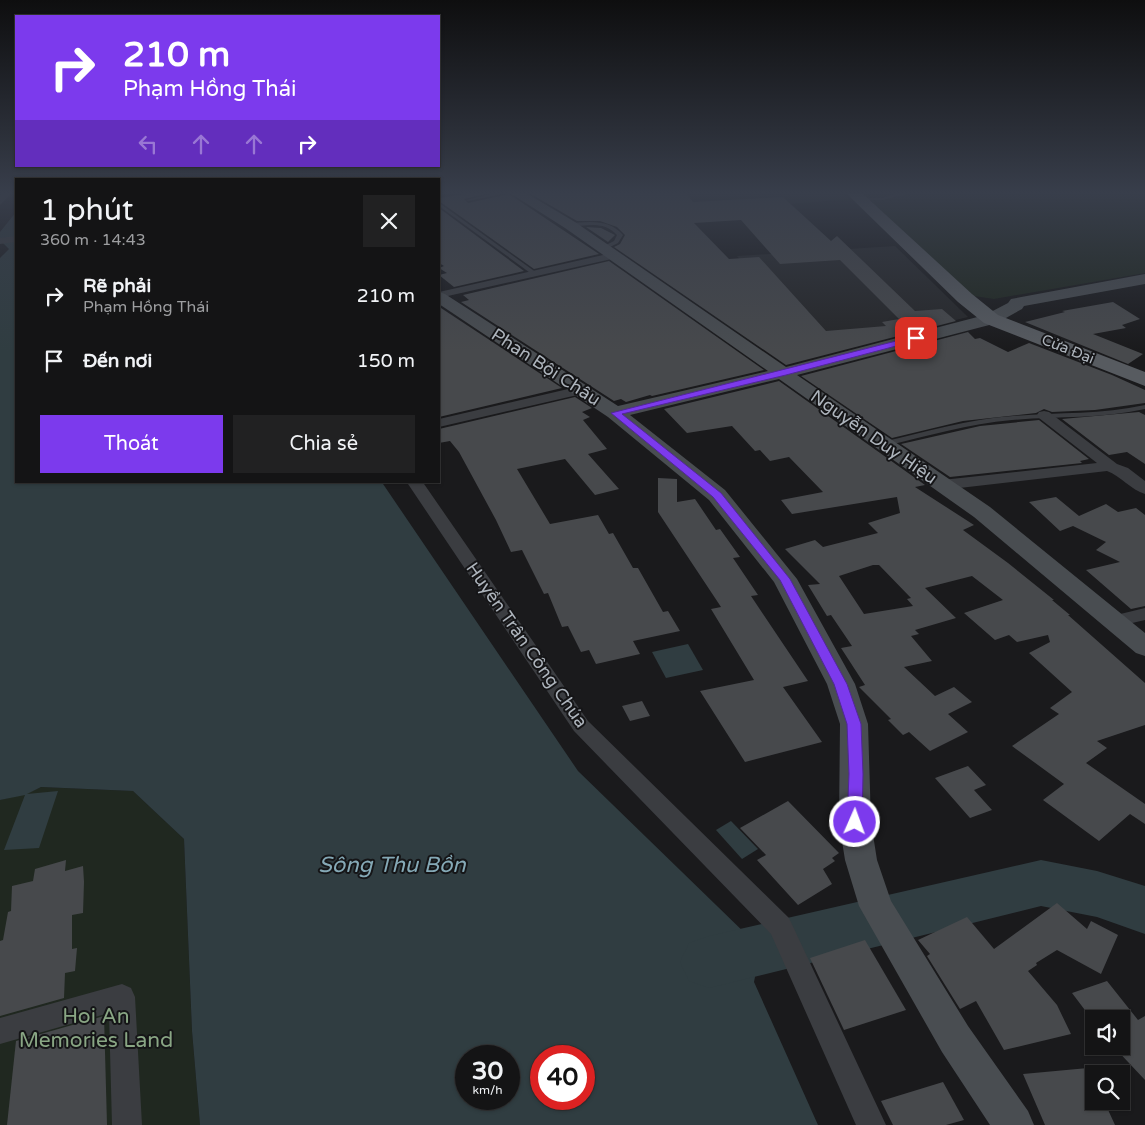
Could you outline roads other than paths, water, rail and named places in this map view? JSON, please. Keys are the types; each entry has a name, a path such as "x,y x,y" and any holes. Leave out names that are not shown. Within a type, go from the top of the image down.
{"main road":[{"path":"910,246 991,319"},
{"name":"Cửa Đại","path":"991,319 1145,380"}],"street":[{"name":"Nguyễn Duy Hiệu","path":"598,246 982,512 1145,647"},
{"path":"440,296 535,274 607,252"},
{"path":"615,413 783,373 991,319 1016,306 1018,302 1145,279"},
{"path":"1016,306 1026,307 1145,286"},
{"name":"Phan Bội Châu","path":"440,297 615,413 717,495 785,579 840,684 854,724 855,822 861,860 876,906 906,961 955,1039 1014,1125"},
{"path":"440,422 581,390"},
{"path":"1044,415 1109,464 1108,466"},
{"path":"942,484 1108,466 1122,471 1145,489"},
{"name":"Huyền Trân Công Chúa","path":"415,483 580,726 780,926 871,1125"},
{"path":"1115,621 1145,614"},
{"path":"0,1031 122,997 127,1125"}],"lane":[{"path":"496,246 535,274"},
{"path":"885,444 993,420 1044,415 1095,416 1145,407"}],"water":[{"name":"Sông Thu Bồn","path":"6,246 15,246 15,483 382,483 578,771 751,939 760,951 754,982 818,1125 200,1125 192,1031 184,839 133,791 41,787 27,794 58,791 39,848 4,850 25,795 0,800 0,258 9,249"},
{"path":"688,644 703,670 666,678 652,652"},
{"path":"731,821 758,849 742,859 716,830"}],"waterway":[{"path":"709,962 1041,883 1097,894 1145,910"}],"park label":[{"name":"Hoi An Memories Land","path":"96,1028"}]}
